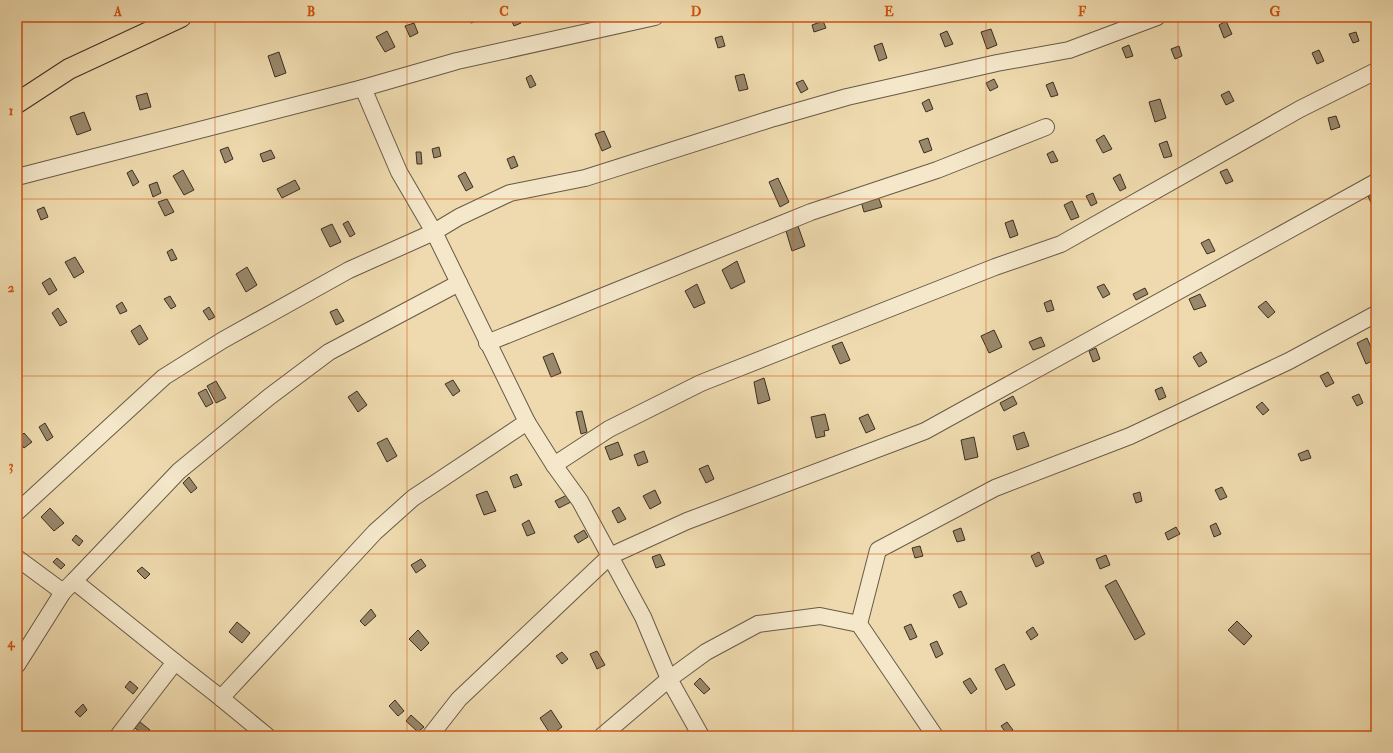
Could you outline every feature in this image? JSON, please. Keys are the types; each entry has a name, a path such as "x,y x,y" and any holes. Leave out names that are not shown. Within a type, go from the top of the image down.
{"main road":[{"path":"17,103 69,69 181,17"}],"street":[{"path":"17,177 362,88 457,61 654,17"},
{"path":"17,512 164,376 223,340 349,270 434,232 458,217 510,193 585,178 774,118 847,97 997,63 1069,50 1157,17"},
{"path":"554,464 609,429 701,383 995,267 1061,244 1300,109 1376,71"},
{"path":"362,88 398,172 434,232 527,422 580,501 643,617 669,679 701,736"},
{"path":"487,343 811,212 937,170 1046,127"},
{"path":"430,736 459,699 610,556 687,521 925,431 1376,182"},
{"path":"17,665 69,587 179,471 269,397 329,352 459,283"},
{"path":"859,624 878,550 995,488 1130,436 1289,360 1376,314"},
{"path":"221,698 370,538 413,498 527,422"},
{"path":"17,558 69,587 175,662 266,736"},
{"path":"602,736 669,679 706,652 758,624 820,616 859,624 935,736"},
{"path":"118,736 175,662"}],"building":[{"path":"468,17 477,17 478,20 471,23"},
{"path":"510,17 519,17 521,23 514,26"},
{"path":"823,21 826,28 814,32 812,25"},
{"path":"1226,21 1232,34 1224,38 1219,25"},
{"path":"414,23 418,33 410,37 405,26"},
{"path":"991,29 997,45 987,49 981,32"},
{"path":"387,31 395,47 385,52 376,37"},
{"path":"947,31 953,44 945,47 940,34"},
{"path":"1356,32 1359,41 1353,43 1349,34"},
{"path":"722,36 725,46 718,48 715,38"},
{"path":"882,43 887,58 879,61 874,46"},
{"path":"1129,45 1133,56 1126,58 1122,48"},
{"path":"1179,46 1182,56 1175,59 1171,49"},
{"path":"1319,50 1324,61 1317,64 1312,53"},
{"path":"279,52 286,73 275,77 268,56"},
{"path":"744,74 748,89 739,91 735,76"},
{"path":"531,75 536,85 530,88 526,78"},
{"path":"994,79 998,87 990,91 986,83"},
{"path":"803,80 808,89 801,93 796,83"},
{"path":"1053,82 1058,95 1051,97 1046,85"},
{"path":"1229,91 1234,101 1226,105 1221,95"},
{"path":"147,93 151,107 140,110 136,96"},
{"path":"929,99 933,109 926,112 922,103"},
{"path":"1160,99 1166,118 1155,122 1149,102"},
{"path":"84,112 91,130 77,135 70,117"},
{"path":"1336,116 1340,127 1331,130 1328,118"},
{"path":"604,131 611,147 602,151 595,134"},
{"path":"1104,135 1112,149 1103,153 1096,140"},
{"path":"928,138 932,150 924,153 919,141"},
{"path":"1167,141 1172,156 1164,158 1159,144"},
{"path":"228,147 233,159 225,163 220,150"},
{"path":"439,147 441,156 434,158 432,149"},
{"path":"271,150 275,158 263,162 260,154"},
{"path":"1053,151 1058,161 1051,163 1047,154"},
{"path":"416,152 421,152 422,164 417,164"},
{"path":"514,156 518,166 511,169 507,159"},
{"path":"1227,169 1233,181 1226,184 1220,172"},
{"path":"132,170 139,182 133,186 127,173"},
{"path":"183,170 194,190 184,195 173,176"},
{"path":"465,172 473,187 466,191 458,176"},
{"path":"1120,174 1126,188 1120,191 1113,178"},
{"path":"778,178 789,202 780,207 769,182"},
{"path":"295,180 300,189 282,198 277,189"},
{"path":"157,182 161,193 153,197 149,185"},
{"path":"1093,193 1097,203 1091,206 1086,196"},
{"path":"1376,193 1376,214 1368,196"},
{"path":"878,196 882,207 864,212 861,201"},
{"path":"167,199 174,212 165,216 158,202"},
{"path":"1072,201 1079,217 1071,220 1064,205"},
{"path":"44,207 48,217 41,220 37,210"},
{"path":"1013,220 1018,235 1010,238 1005,223"},
{"path":"348,221 355,234 350,237 343,224"},
{"path":"332,224 341,242 330,247 321,229"},
{"path":"798,226 805,246 792,251 786,231"},
{"path":"1209,239 1215,251 1207,254 1201,243"},
{"path":"172,249 177,259 171,261 167,252"},
{"path":"75,257 84,272 74,278 65,262"},
{"path":"737,261 745,282 731,289 722,270"},
{"path":"247,267 257,285 246,292 236,274"},
{"path":"50,278 57,290 49,295 42,283"},
{"path":"697,284 705,303 694,308 685,291"},
{"path":"1104,284 1110,294 1103,298 1097,287"},
{"path":"1145,288 1148,294 1136,300 1133,294"},
{"path":"1200,294 1206,306 1194,310 1189,299"},
{"path":"170,296 176,306 171,309 164,299"},
{"path":"1051,300 1054,310 1047,312 1044,303"},
{"path":"1266,301 1275,312 1268,318 1258,307"},
{"path":"122,302 127,311 120,314 116,306"},
{"path":"209,307 215,317 209,320 203,311"},
{"path":"58,308 67,322 60,326 52,313"},
{"path":"337,309 344,321 336,325 330,312"},
{"path":"140,325 148,339 139,345 131,331"},
{"path":"994,330 1002,347 989,353 981,336"},
{"path":"1041,337 1045,346 1033,350 1029,342"},
{"path":"1367,338 1376,359 1366,364 1357,343"},
{"path":"842,342 850,360 840,364 832,346"},
{"path":"1096,348 1100,359 1093,362 1089,351"},
{"path":"1201,352 1207,362 1199,367 1193,357"},
{"path":"553,353 561,373 551,377 543,357"},
{"path":"1328,372 1334,383 1326,387 1320,376"},
{"path":"764,378 770,400 758,404 754,382"},
{"path":"453,380 460,391 453,396 445,384"},
{"path":"216,381 226,398 216,403 207,386"},
{"path":"1162,387 1166,397 1159,400 1155,390"},
{"path":"206,389 213,403 206,407 198,393"},
{"path":"357,391 367,405 358,412 348,397"},
{"path":"1359,394 1363,403 1357,406 1352,397"},
{"path":"1013,396 1017,404 1004,411 1000,403"},
{"path":"1262,402 1269,410 1263,415 1256,407"},
{"path":"582,411 587,432 581,434 576,412"},
{"path":"825,414 829,430 824,431 825,436 816,438 811,417"},
{"path":"868,414 875,429 866,433 859,418"},
{"path":"45,423 53,437 47,441 39,427"},
{"path":"1024,432 1029,446 1017,450 1013,436"},
{"path":"24,433 32,442 24,448 17,440"},
{"path":"974,437 978,457 965,460 961,440"},
{"path":"387,438 397,456 387,462 377,443"},
{"path":"618,442 623,455 610,460 605,447"},
{"path":"1308,450 1311,458 1301,461 1298,454"},
{"path":"644,451 648,462 638,466 634,455"},
{"path":"708,465 714,479 706,483 699,469"},
{"path":"517,474 522,485 514,488 510,477"},
{"path":"189,477 197,488 191,493 183,483"},
{"path":"1222,487 1227,497 1220,500 1215,490"},
{"path":"655,490 661,503 650,509 643,496"},
{"path":"487,491 496,511 484,515 476,495"},
{"path":"1140,492 1142,501 1136,503 1133,494"},
{"path":"567,495 571,502 559,508 555,501"},
{"path":"619,507 626,519 618,523 612,511"},
{"path":"50,508 64,523 54,531 41,517"},
{"path":"529,520 535,533 527,536 522,524"},
{"path":"1216,523 1221,534 1214,537 1210,526"},
{"path":"1176,527 1180,534 1168,540 1165,533"},
{"path":"961,528 965,540 957,542 953,531"},
{"path":"584,530 588,537 578,543 574,536"},
{"path":"76,535 83,541 79,546 72,540"},
{"path":"920,546 923,556 915,558 912,548"},
{"path":"1039,552 1044,563 1036,567 1031,556"},
{"path":"660,554 665,565 656,568 652,557"},
{"path":"1106,555 1110,565 1100,569 1096,559"},
{"path":"57,558 65,565 61,569 53,562"},
{"path":"421,559 426,566 416,573 411,565"},
{"path":"142,567 150,574 145,579 137,571"},
{"path":"1116,580 1145,634 1135,640 1105,586"},
{"path":"961,591 967,604 959,608 953,595"},
{"path":"371,609 376,616 365,626 360,621"},
{"path":"1237,621 1252,636 1244,645 1228,630"},
{"path":"237,622 250,633 242,643 229,632"},
{"path":"911,624 917,637 910,640 904,627"},
{"path":"1033,627 1038,635 1031,640 1026,632"},
{"path":"418,630 429,643 421,651 409,639"},
{"path":"937,641 943,654 936,658 930,644"},
{"path":"597,651 605,665 597,669 590,654"},
{"path":"562,652 568,659 562,664 556,656"},
{"path":"1004,664 1015,685 1006,690 995,669"},
{"path":"700,678 710,689 704,694 694,684"},
{"path":"970,678 977,689 971,694 963,682"},
{"path":"130,681 138,688 133,694 125,687"},
{"path":"395,700 404,711 398,716 389,706"},
{"path":"83,704 87,710 80,717 75,712"},
{"path":"551,710 562,727 551,735 540,718"},
{"path":"411,715 424,727 418,732 406,721"},
{"path":"140,722 150,730 145,736 135,728"},
{"path":"1007,722 1013,730 1007,734 1001,726"}]}
